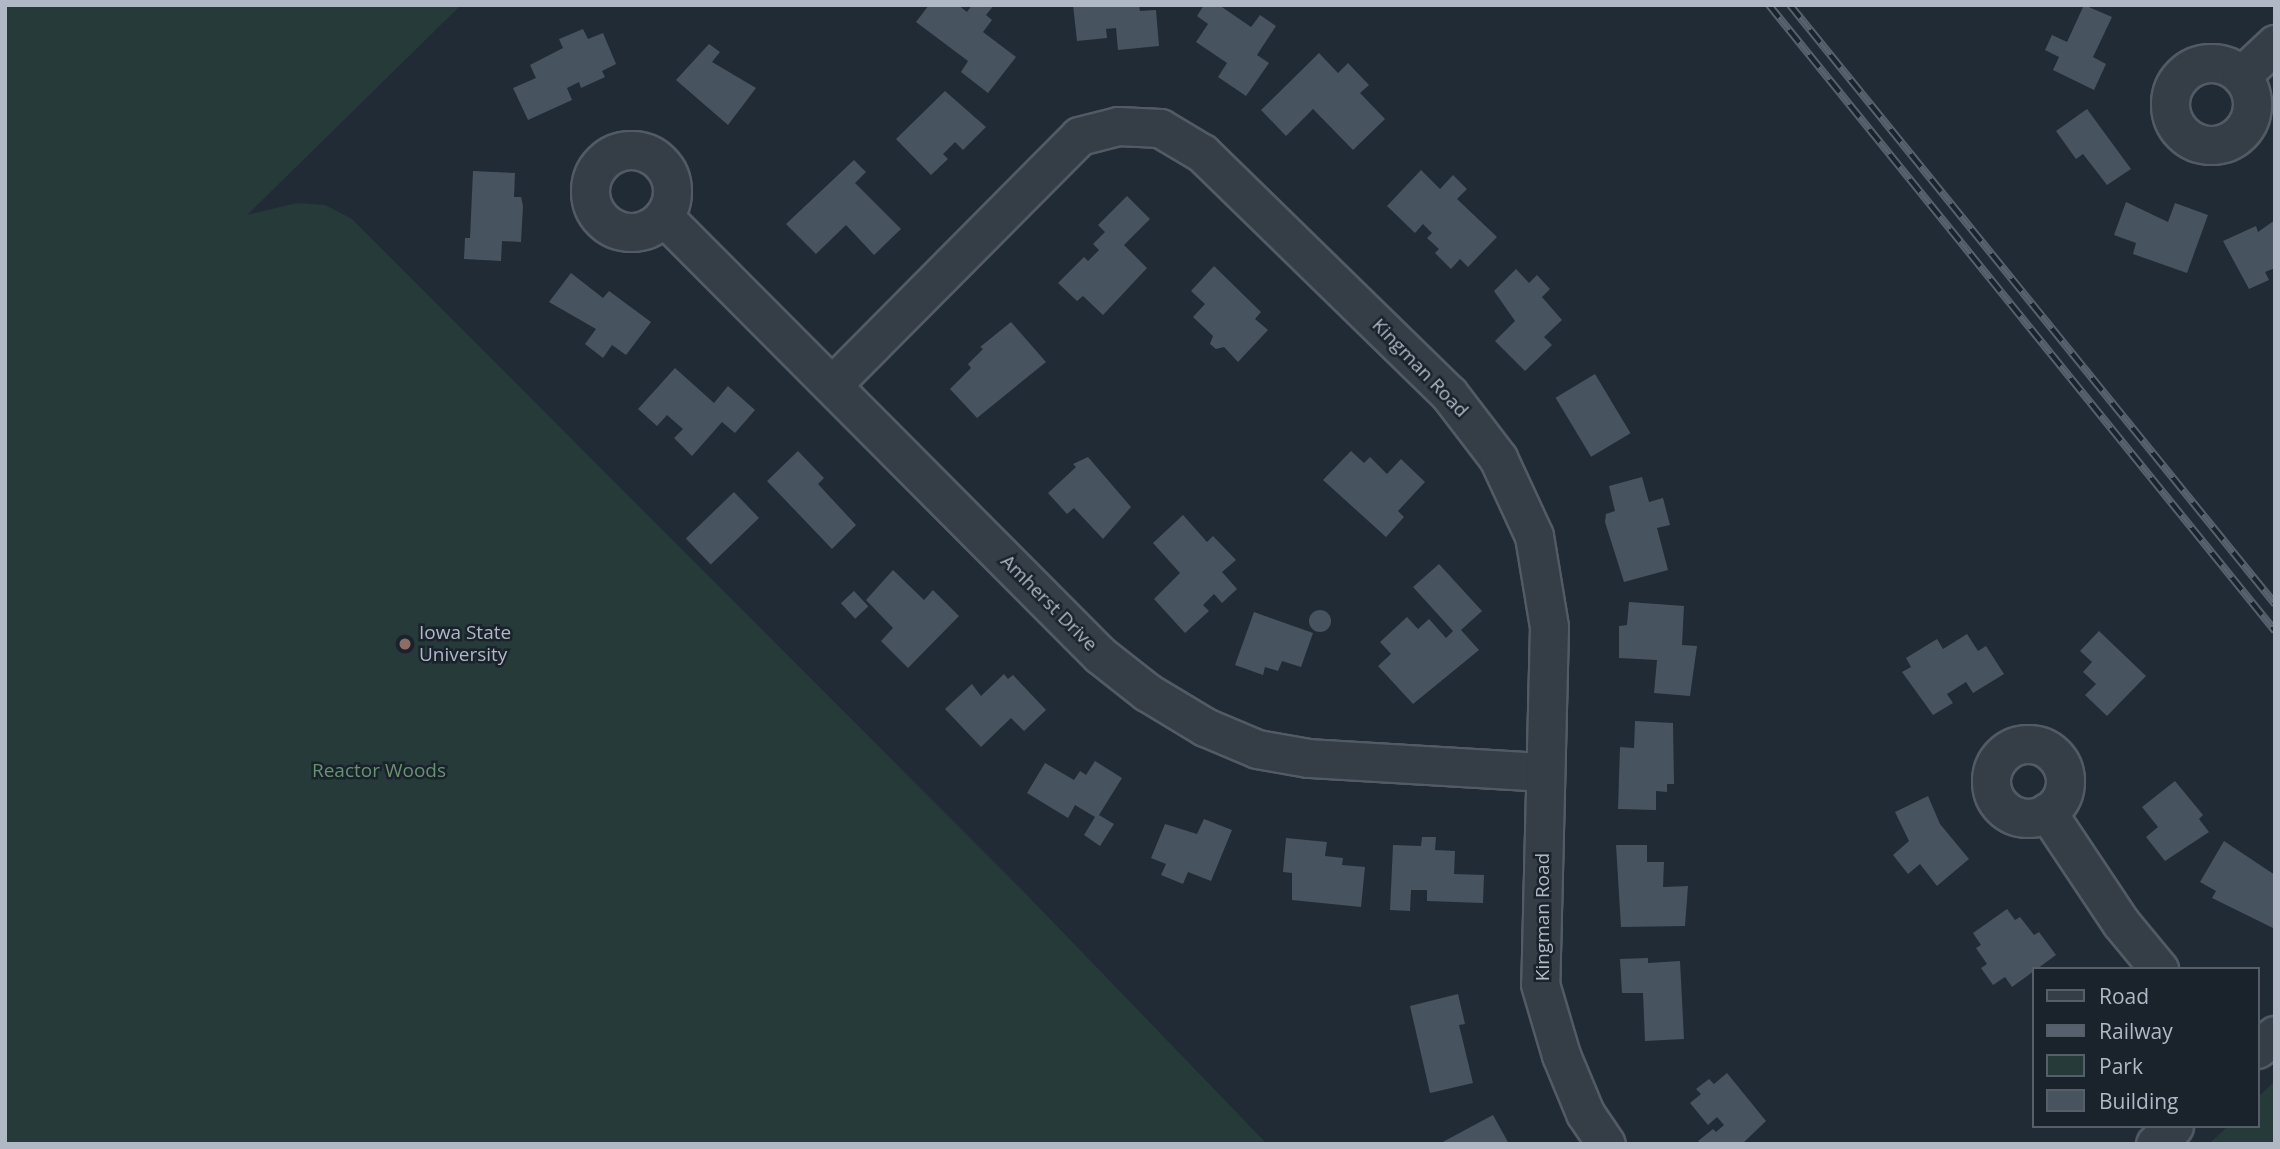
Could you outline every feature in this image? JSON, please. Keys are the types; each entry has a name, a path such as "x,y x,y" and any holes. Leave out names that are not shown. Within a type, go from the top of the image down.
{"street":[{"path":"2241,76 2275,44"},
{"name":"Kingman Road","path":"833,384 1079,136 1118,126 1160,128 1202,153 1449,394 1498,458 1534,536 1549,626 1541,984 1561,1055 1585,1113 1606,1144"},
{"name":"Amherst Drive","path":"664,217 1100,655 1147,692 1205,727 1257,750 1308,758 1545,772"},
{"path":"2047,812 2121,923 2157,967"},
{"path":"2259,1047 2275,1035"},
{"path":"2155,1144 2172,1128"}],"green space":[{"name":"Reactor Woods","path":"5,5 461,5 247,215 297,203 325,205 352,219 1024,892 1267,1144 5,1144"},
{"path":"2275,1081 2275,1144 2209,1144 2226,1128 2259,1128 2259,1096"}],"building":[{"path":"929,5 958,5 967,12 972,5 994,5 986,15 992,20 983,32 1016,57 988,93 961,72 968,61 916,22"},
{"path":"1073,5 1139,5 1140,11 1156,10 1159,46 1118,50 1116,28 1106,29 1107,38 1077,41"},
{"path":"1204,5 1219,5 1251,27 1260,15 1276,26 1257,55 1269,63 1246,96 1218,77 1227,63 1196,42 1208,24 1197,16"},
{"path":"2084,5 2112,17 2093,57 2106,64 2094,90 2053,70 2059,57 2045,50 2052,35 2067,42"},
{"path":"583,29 588,39 603,33 616,64 602,71 605,77 581,88 579,82 567,88 572,100 528,120 513,88 536,78 530,65 563,48 559,39"},
{"path":"709,44 720,52 712,62 756,88 728,125 676,80"},
{"path":"1319,53 1338,73 1348,63 1369,85 1360,93 1385,119 1353,150 1313,109 1286,136 1261,110"},
{"path":"945,91 986,127 963,150 955,142 943,154 948,159 931,175 896,139"},
{"path":"2087,109 2131,169 2107,185 2083,154 2076,159 2056,131"},
{"path":"854,160 866,172 855,183 901,229 874,255 846,225 816,254 786,224"},
{"path":"1421,170 1440,189 1453,175 1467,189 1457,199 1497,237 1468,267 1460,259 1451,269 1435,253 1439,249 1427,238 1432,233 1423,224 1415,233 1387,206"},
{"path":"473,171 515,173 514,197 521,197 523,206 521,242 502,241 501,261 464,259 465,238 470,238"},
{"path":"1127,196 1150,219 1124,245 1147,268 1103,315 1083,296 1077,301 1058,283 1084,257 1088,261 1099,250 1093,244 1105,232 1098,225"},
{"path":"2126,202 2168,222 2175,203 2208,215 2187,273 2133,254 2136,243 2114,235"},
{"path":"2275,220 2275,268 2265,272 2269,280 2249,289 2223,241 2256,226 2258,232"},
{"path":"1214,266 1261,312 1255,319 1268,330 1238,362 1224,347 1216,349 1210,344 1213,336 1193,317 1205,304 1191,291"},
{"path":"1516,269 1529,283 1537,275 1550,289 1542,297 1562,320 1544,337 1552,345 1525,371 1495,341 1515,321 1494,291"},
{"path":"571,273 603,298 609,291 651,322 626,355 612,345 603,358 585,344 596,329 549,302"},
{"path":"1011,322 1046,362 977,418 950,389 971,368 968,364 983,349 980,347"},
{"path":"675,368 714,403 728,386 755,410 735,433 722,422 692,456 674,438 683,429 667,415 657,426 638,409"},
{"path":"1595,374 1631,433 1591,457 1556,398"},
{"path":"798,451 824,478 818,484 856,525 832,549 767,481"},
{"path":"1351,451 1364,463 1370,457 1387,474 1401,459 1425,482 1398,511 1404,517 1386,537 1323,480"},
{"path":"1088,457 1131,507 1103,539 1074,508 1067,514 1048,493 1076,467 1073,464"},
{"path":"1642,477 1649,502 1663,498 1670,525 1657,528 1668,570 1624,582 1605,522 1606,514 1615,511 1609,486"},
{"path":"734,492 759,518 711,564 686,539"},
{"path":"1183,515 1207,542 1213,536 1236,560 1222,572 1237,589 1222,603 1214,594 1203,605 1209,611 1185,633 1154,599 1180,573 1153,543"},
{"path":"1439,564 1482,611 1461,630 1479,650 1413,704 1378,666 1391,654 1380,642 1407,617 1418,629 1429,619 1446,638 1453,631 1413,587"},
{"path":"893,570 924,600 933,590 959,616 908,668 881,641 893,628 866,600"},
{"path":"854,591 868,606 855,619 841,603"},
{"path":"1629,602 1684,606 1682,645 1697,646 1690,696 1654,693 1657,660 1619,658 1619,626 1627,625"},
{"path":"1320,610 1328,613 1331,621 1328,629 1320,632 1312,629 1309,621 1312,613"},
{"path":"1254,612 1313,633 1301,667 1282,661 1278,671 1265,667 1263,675 1235,665"},
{"path":"2099,631 2146,676 2107,716 2085,695 2096,684 2083,672 2092,662 2080,651"},
{"path":"1967,634 1978,651 1986,646 2004,674 1973,693 1966,682 1947,694 1953,703 1933,715 1902,672 1911,667 1906,658 1937,639 1943,649"},
{"path":"1004,674 1008,679 1013,675 1046,710 1024,731 1011,718 981,747 945,709 972,684 981,696"},
{"path":"1635,721 1673,723 1674,784 1667,784 1667,792 1656,791 1656,810 1618,809 1620,747 1634,748"},
{"path":"1095,761 1122,778 1099,815 1114,824 1100,846 1084,835 1095,817 1075,805 1068,818 1027,793 1045,763 1074,780 1080,771 1086,775"},
{"path":"2175,781 2203,815 2199,819 2209,832 2165,861 2146,837 2158,827 2142,807"},
{"path":"1928,796 1940,824 1969,859 1937,886 1920,864 1908,874 1893,855 1909,841 1895,812"},
{"path":"1204,819 1232,830 1211,881 1188,872 1183,884 1161,875 1166,864 1151,858 1165,824 1197,834"},
{"path":"1422,837 1436,837 1435,850 1455,851 1454,874 1484,875 1483,903 1427,901 1427,890 1411,890 1410,911 1390,910 1393,845 1421,846"},
{"path":"1286,838 1327,842 1325,856 1343,858 1342,865 1365,867 1361,907 1292,900 1292,873 1283,872"},
{"path":"2224,841 2275,875 2275,929 2212,898 2216,891 2200,882"},
{"path":"1616,845 1647,845 1647,862 1664,862 1663,887 1688,886 1685,926 1621,927"},
{"path":"2007,909 2015,920 2020,917 2034,935 2039,932 2056,955 2040,967 2032,967 2032,972 2012,987 2005,977 1993,985 1981,968 1987,964 1976,948 1981,945 1973,933"},
{"path":"1648,958 1648,963 1680,961 1684,1039 1645,1041 1643,993 1622,993 1620,959"},
{"path":"1458,994 1465,1024 1459,1025 1473,1083 1430,1093 1410,1006"},
{"path":"1727,1073 1766,1121 1742,1144 1701,1144 1698,1141 1713,1129 1716,1132 1724,1125 1717,1117 1708,1125 1690,1103 1701,1094 1696,1089 1709,1079 1714,1084"},
{"path":"1493,1115 1509,1144 1439,1144"}],"railway":[{"path":"1769,5 2275,631"},
{"path":"1790,5 2275,604"}],"place":[{"name":"Iowa State University","path":"405,644"}]}
